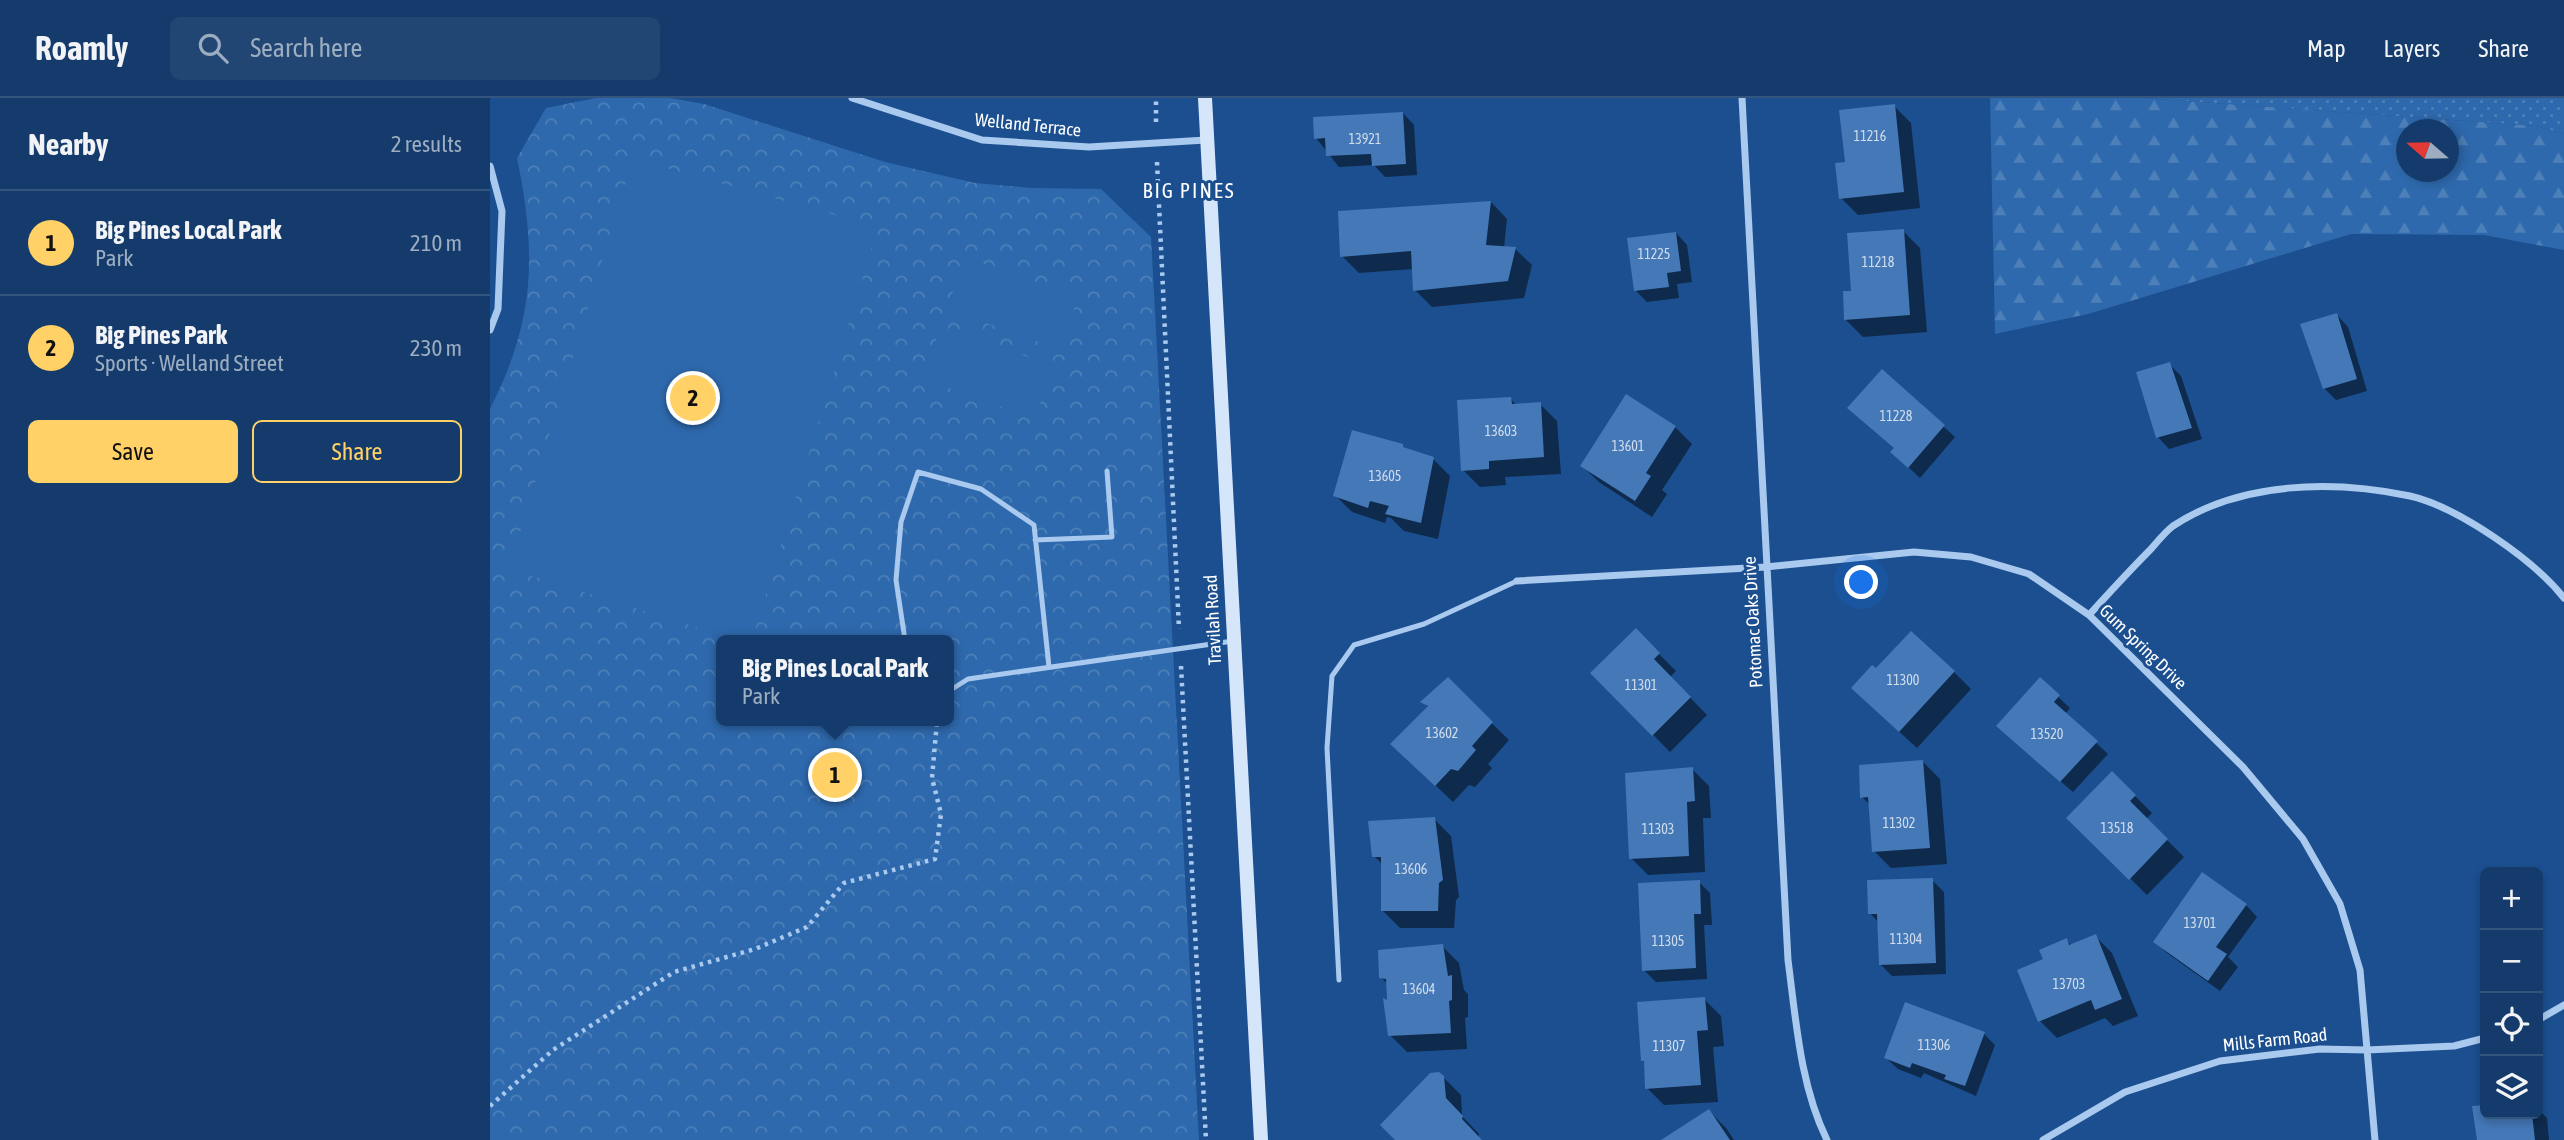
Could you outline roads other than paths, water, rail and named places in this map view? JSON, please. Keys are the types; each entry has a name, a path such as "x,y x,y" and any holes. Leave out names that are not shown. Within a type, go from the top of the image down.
{"main road":[{"name":"Travilah Road","path":"1205,98 1261,1140"}],"street":[{"name":"Welland Terrace","path":"852,98 982,140 1089,147 1206,140"},
{"name":"Potomac Oaks Drive","path":"1742,98 1788,960 1799,1048 1820,1125 1827,1140"},
{"path":"490,166 502,211 498,309 490,330"},
{"path":"2089,615 2172,527 2225,500 2283,488 2347,488 2412,497 2469,520 2518,555 2564,598"},
{"name":"Gum Spring Drive","path":"1517,581 1766,567 1914,552 1971,557 2029,575 2089,615 2243,767 2303,839 2340,904 2360,970 2375,1140"},
{"path":"2543,1017 2564,1006"},
{"name":"Mills Farm Road","path":"2043,1140 2125,1092 2220,1061 2320,1049 2454,1046 2480,1039"}],"lane":[{"path":"1035,540 1112,537 1107,471"},
{"path":"904,635 896,580 901,522 918,472 981,489 1034,525 1049,667"},
{"path":"1339,980 1327,748 1332,676 1354,645 1424,624 1517,581"},
{"path":"954,688 968,679 1233,640"}],"place":[{"name":"Big Pines Park","path":"693,398"},
{"name":"Big Pines Local Park","path":"835,775"}],"district":[{"name":"BIG PINES","path":"1189,191"}]}
